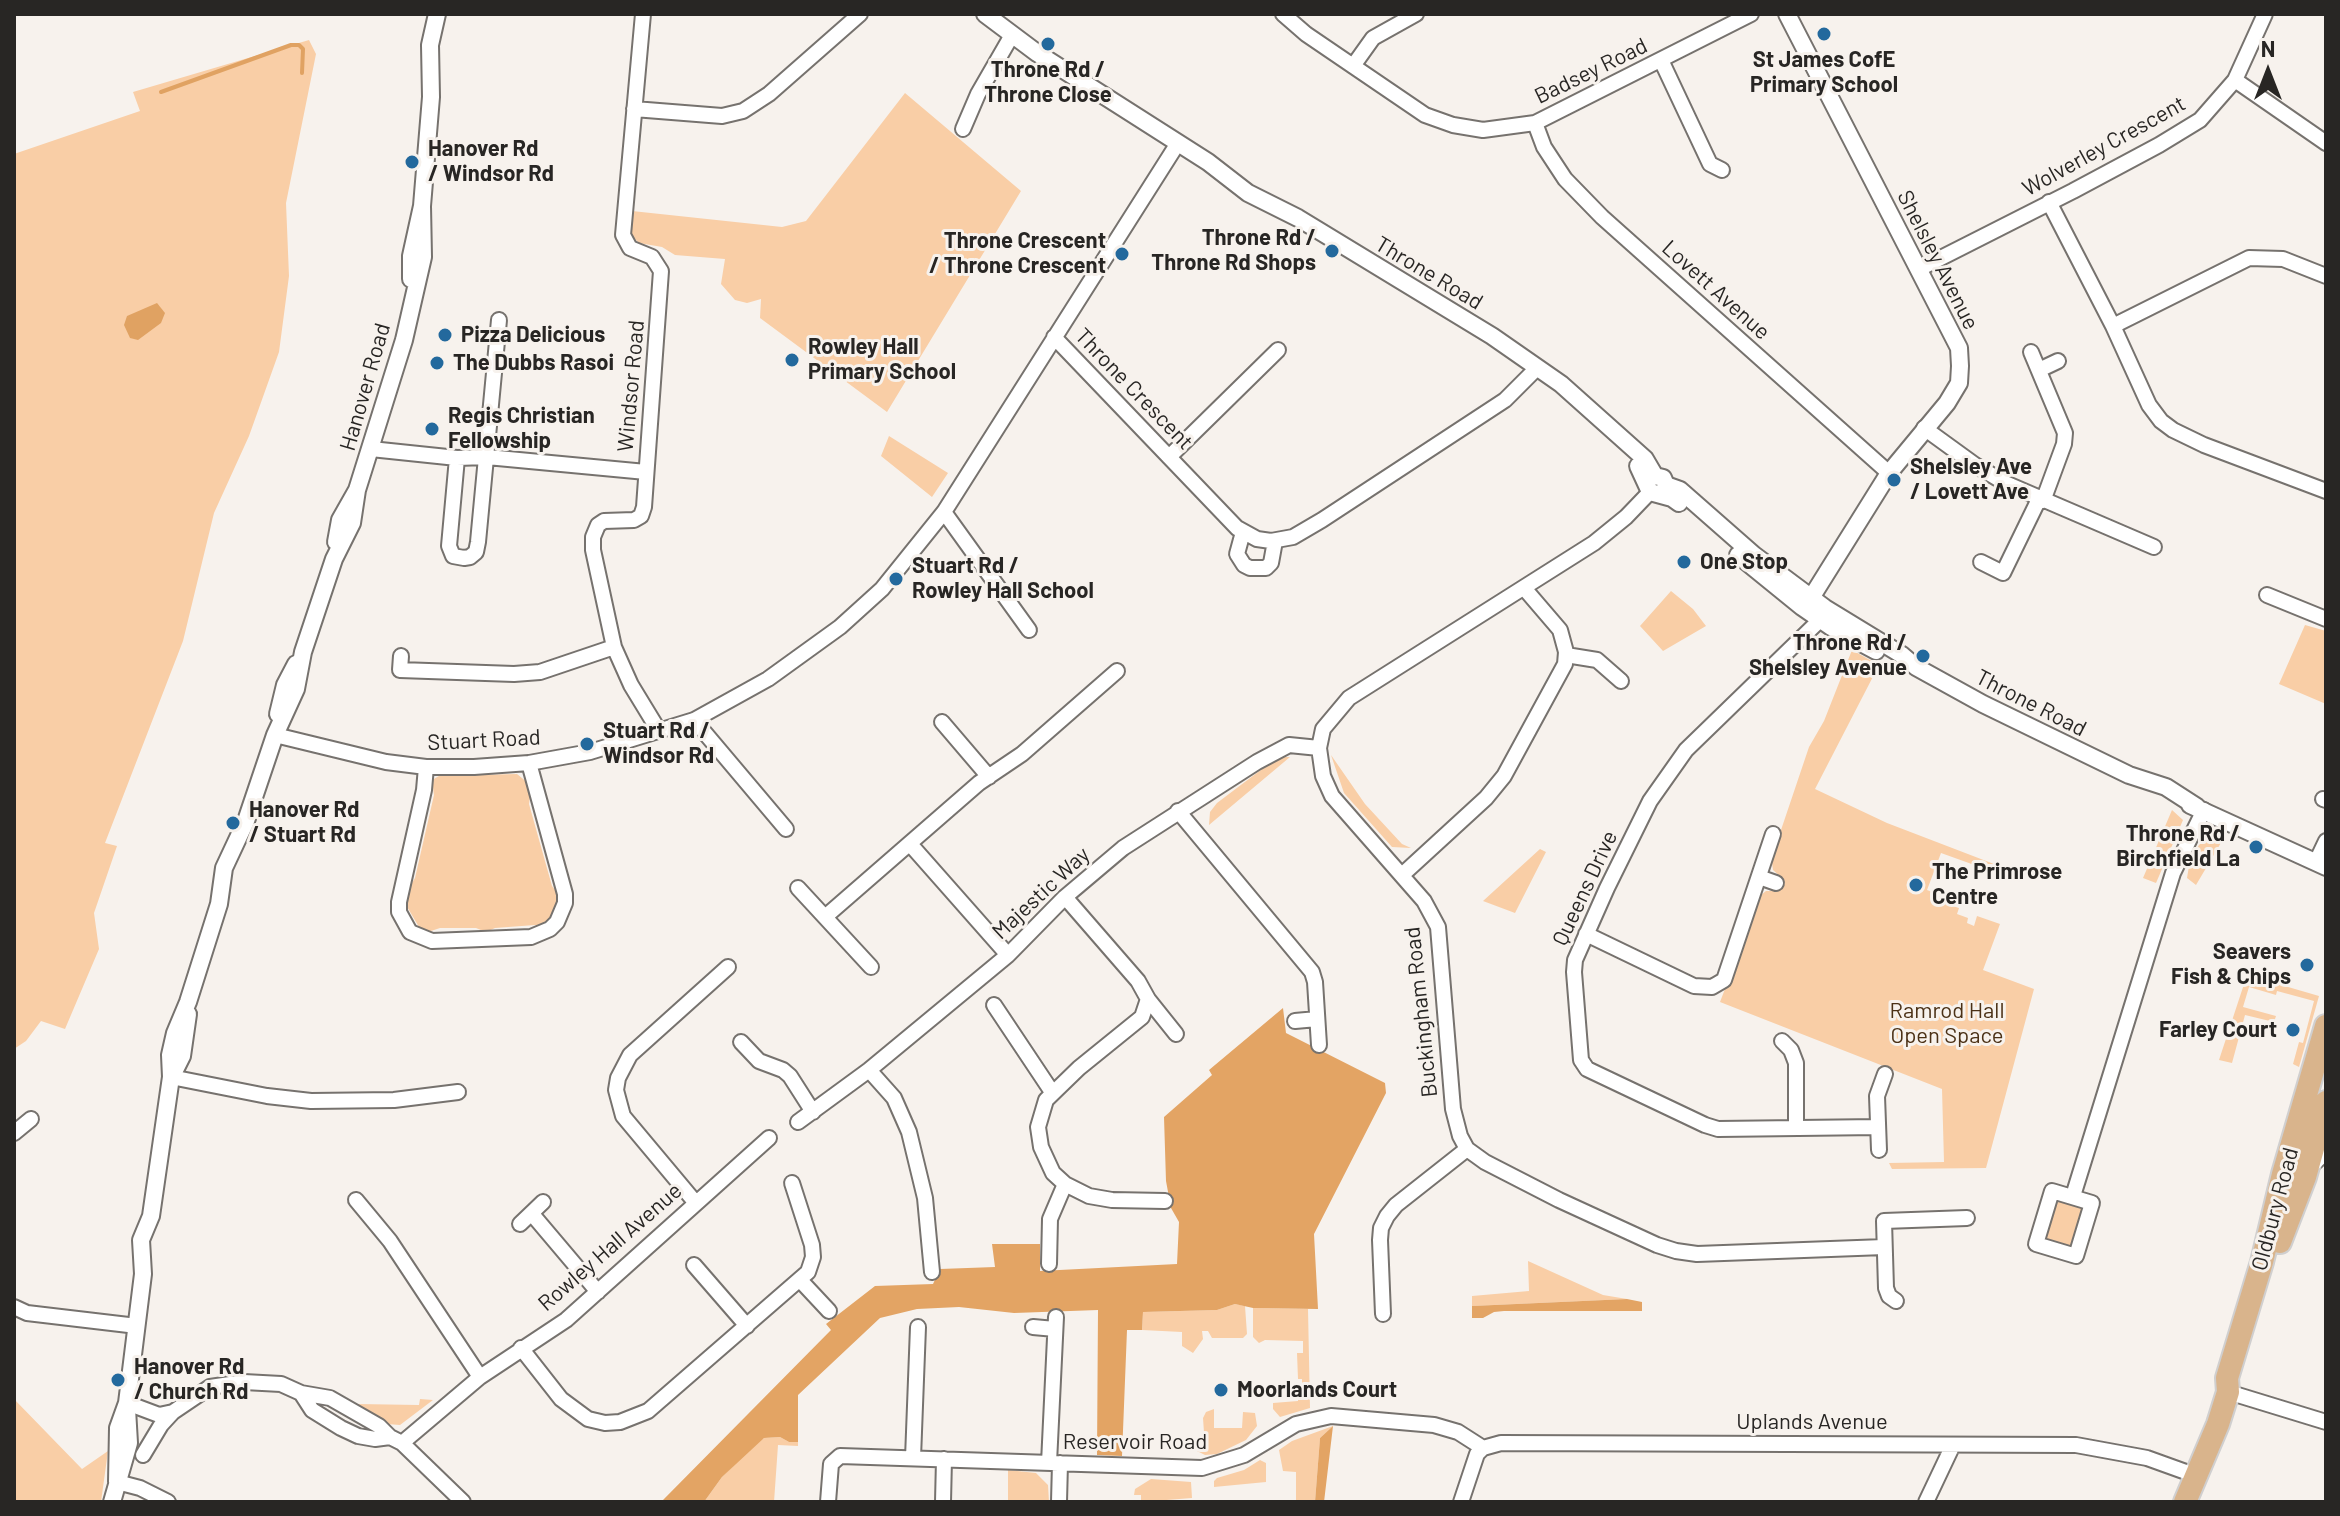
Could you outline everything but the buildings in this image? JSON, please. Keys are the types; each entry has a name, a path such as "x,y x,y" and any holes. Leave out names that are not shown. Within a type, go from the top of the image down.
{"main road":[{"name":"Oldbury Road","path":"2185,1502 2228,1392 2227,1378 2326,1026"},
{"name":"Oldbury Road","path":"2228,1392 2239,1384 2284,1229 2307,1169 2326,1102"}],"street":[{"name":"Hanover Road","path":"112,1502 129,1443 127,1403 143,1274 154,1241 151,1216 171,1077 170,1055 219,904 236,872 246,821 275,735 283,691 303,652 334,559 340,520 357,490 404,340 423,257 422,206 431,97 442,47 438,14"},
{"name":"Windsor Road","path":"643,14 623,235 630,248 652,257 661,271 646,472 641,516 634,520 604,521 598,525 593,537 597,576 614,647 631,685 659,731"},
{"path":"634,109 722,116 743,111 769,94 860,14"},
{"name":"Throne Road","path":"985,14 1012,35 1178,143 1208,162 1253,182 1298,218 1492,336 1561,384 1645,459 1656,486 1680,490 1807,602 1898,663 1916,667 1983,704 2129,775 2163,797 2200,808 2317,867"},
{"name":"Badsey Road","path":"1283,14 1306,34 1425,115 1453,125 1483,130 1535,123 1751,14"},
{"path":"1353,66 1373,38 1416,14"},
{"name":"Shelsley Avenue","path":"1787,14 1959,348 1960,366 1959,383 1947,403 1889,473 1807,602"},
{"name":"Wolverley Crescent","path":"1919,269 2159,145 2200,120 2235,80 2265,14"},
{"path":"963,129 978,94 1012,35"},
{"path":"1661,60 1710,164 1722,170"},
{"path":"2235,80 2326,143"},
{"name":"Lovett Avenue","path":"1535,123 1544,147 1565,179 1602,217 1889,473"},
{"name":"Throne Crescent","path":"1178,143 1054,337 1243,532 1257,539 1275,541"},
{"path":"2049,202 2113,326 2149,405 2161,421 2204,445 2326,491"},
{"path":"2113,326 2249,258 2283,259 2326,276"},
{"path":"457,458 449,546 453,556 464,558 476,552 499,320"},
{"name":"Stuart Road","path":"275,735 359,756 426,767 474,767 529,763 590,752 694,720 768,679 840,627 882,589 944,512 1054,337"},
{"path":"1169,457 1278,350"},
{"path":"1981,562 2003,573 2041,500 2064,444 2065,433 2031,352"},
{"path":"2039,370 2058,361"},
{"path":"1243,532 1237,554 1244,565 1266,568 1271,563 1275,541 1293,537 1322,520 1492,408 1536,369"},
{"path":"1924,428 1975,465 2041,500 2154,547"},
{"path":"371,449 646,472"},
{"path":"1319,748 1323,729 1349,698 1594,543 1626,517 1656,486"},
{"path":"944,512 1029,630"},
{"path":"1402,875 1486,798 1504,776 1558,677 1566,655 1560,630 1524,588"},
{"path":"2267,595 2326,619"},
{"name":"Queens Drive","path":"1823,614 1686,750 1650,801 1575,960 1581,1060 1583,1065 1712,1127 1878,1127"},
{"path":"401,656 400,670 514,674 540,672 614,647"},
{"path":"1566,655 1597,660 1621,681"},
{"path":"825,917 1117,671"},
{"path":"694,720 786,829"},
{"path":"942,722 989,777"},
{"name":"Majestic Way","path":"798,1122 869,1070 1008,955 1065,897 1123,848 1178,811 1289,745 1319,748"},
{"name":"Buckingham Road","path":"1319,748 1320,764 1332,796 1424,901 1438,927 1453,1109 1467,1149"},
{"path":"426,767 399,912 410,932 432,941 531,937 550,929 557,922 565,903 565,894 529,763"},
{"path":"2073,1196 2173,873 2200,808"},
{"path":"1178,811 1304,961 1315,982 1319,1045"},
{"path":"1586,934 1694,986 1712,987 1724,980 1773,834"},
{"path":"2317,867 2326,841"},
{"path":"910,844 1008,955"},
{"path":"1759,877 1776,883"},
{"path":"798,888 871,967"},
{"path":"1065,897 1138,981 1176,1034"},
{"path":"695,1202 623,1116 616,1090 618,1078 630,1055 728,967"},
{"path":"1148,999 1142,1017 1052,1092 1043,1108 1038,1137 1048,1164 1065,1184 1101,1199 1165,1201"},
{"path":"994,1005 1052,1092"},
{"path":"1295,1021 1317,1019"},
{"path":"1782,1041 1791,1050 1796,1063 1796,1128"},
{"path":"741,1042 759,1061 790,1076 813,1112"},
{"path":"869,1070 902,1112 932,1199 932,1272"},
{"path":"1879,1150 1877,1096 1885,1074"},
{"path":"171,1077 267,1096 311,1101 394,1100 458,1092"},
{"path":"14,1133 31,1119"},
{"name":"Rowley Hall Avenue","path":"396,1440 521,1348 566,1320 769,1138"},
{"path":"2307,1169 2317,1163 2326,1145"},
{"path":"1383,1314 1380,1240 1387,1216 1404,1197 1467,1149 1485,1162 1559,1200 1676,1251 1697,1254 1884,1247"},
{"path":"521,1348 561,1399 588,1419 620,1422 648,1411 808,1272 813,1257 792,1183"},
{"path":"1049,1264 1050,1219 1065,1184"},
{"path":"2052,1191 2073,1196 2092,1203 2076,1256 2036,1244 2052,1191"},
{"path":"356,1200 390,1241 480,1377"},
{"path":"543,1202 526,1219 598,1292"},
{"path":"1896,1301 1889,1296 1886,1288 1884,1221 1967,1218"},
{"path":"694,1265 747,1326"},
{"path":"800,1280 829,1311"},
{"path":"14,1307 27,1313 137,1326"},
{"path":"1033,1327 1056,1323 1054,1463 1059,1502"},
{"path":"913,1458 918,1327"},
{"path":"143,1455 161,1425 173,1412 210,1387 227,1383 281,1384 301,1393 330,1398 379,1426 463,1502"},
{"path":"2228,1392 2326,1422"},
{"path":"301,1393 312,1410 341,1428 358,1436 396,1440"},
{"path":"127,1403 159,1415 173,1412"},
{"name":"Reservoir Road","path":"828,1502 831,1464 840,1456 1202,1468 1244,1455 1296,1424 1331,1416 1434,1425 1458,1432 1483,1448"},
{"name":"Uplands Avenue","path":"1483,1448 1501,1443 2076,1445 2147,1458 2197,1476"},
{"path":"1926,1502 1953,1445"},
{"path":"1461,1502 1477,1454 1483,1448"},
{"path":"943,1502 944,1459"},
{"path":"117,1482 140,1488 168,1502"}],"green space":[{"path":"309,40 316,54 286,203 289,276 279,352 249,436 214,513 183,641 105,843 117,846 94,913 99,949 65,1029 41,1021 26,1041 14,1049 14,154 140,111 133,92"},
{"path":"905,93 1021,191 887,412 760,318 761,299 747,303 735,300 721,284 725,259 675,255 662,247 639,243 630,234 632,211 782,227 806,221"},
{"path":"889,436 948,473 932,497 881,456"},
{"path":"1671,591 1693,609 1706,626 1663,651 1640,626"},
{"path":"2305,625 2326,631 2326,704 2279,684"},
{"name":"Ramrod Hall Open Space","path":"1852,650 1879,665 1815,789 1887,823 2007,869 2005,876 1941,853 1927,890 1945,897 1943,903 1959,908 1957,914 1968,918 1967,923 1974,926 1977,916 2000,924 1983,970 2034,989 1986,1168 1892,1169 1889,1163 1944,1162 1942,1089 1720,1002 1761,895 1766,891 1777,891 1783,879 1773,870 1772,863 1781,830 1809,747 1824,721"},
{"path":"1331,755 1365,804 1402,844 1411,848 1392,847 1344,793"},
{"path":"1290,757 1209,825 1210,812 1217,803 1274,760"},
{"path":"517,774 531,790 529,804 552,886 559,895 555,916 542,928 535,925 495,928 486,932 476,928 440,928 428,932 419,927 406,905 434,795 432,780 439,776"},
{"path":"2172,810 2183,820 2156,883 2143,878"},
{"path":"2210,834 2225,836 2196,885 2187,878 2190,860"},
{"path":"1540,849 1546,852 1515,913 1483,901"},
{"path":"2247,975 2319,996 2299,1067 2293,1064 2299,1042 2303,1043 2314,1001 2249,987 2243,1007 2276,1016 2274,1022 2245,1015 2232,1063 2219,1060"},
{"path":"2065,1198 2082,1207 2084,1212 2073,1245 2065,1247 2045,1237 2054,1205"},
{"path":"1528,1261 1603,1295 1627,1299 1472,1306 1472,1296 1529,1291"},
{"path":"1235,1304 1245,1306 1247,1334 1243,1338 1212,1338 1208,1331 1202,1331 1203,1339 1193,1353 1182,1346 1182,1332 1142,1330 1143,1312 1217,1310"},
{"path":"1253,1308 1308,1309 1310,1408 1280,1417 1273,1409 1273,1403 1298,1401 1298,1395 1302,1395 1297,1353 1303,1353 1303,1341 1265,1340 1259,1343 1253,1337"},
{"path":"14,1399 82,1469 108,1451 101,1502 14,1502"},
{"path":"420,1399 433,1400 400,1425 387,1424 357,1404 419,1405"},
{"path":"1214,1409 1214,1428 1242,1428 1243,1412 1255,1413 1257,1426 1246,1440 1217,1454 1205,1455 1197,1451 1205,1447 1203,1418 1206,1412"},
{"path":"1333,1426 1320,1438 1315,1502 1296,1502 1296,1472 1283,1471 1279,1450 1292,1441"},
{"path":"780,1437 789,1442 798,1442 798,1446 778,1445 774,1502 704,1502 722,1477 758,1441"},
{"path":"1260,1460 1266,1463 1266,1482 1214,1487 1217,1478 1244,1470"},
{"path":"1008,1470 1036,1473 1048,1485 1049,1502 1008,1502"},
{"path":"1151,1479 1191,1482 1192,1498 1141,1502 1141,1495 1134,1495 1135,1489"}],"shaded area":[{"path":"157,303 165,313 161,323 138,340 130,338 124,325 127,316"},
{"path":"1283,1008 1286,1033 1385,1083 1386,1093 1314,1234 1318,1309 1253,1308 1235,1304 1217,1310 1143,1312 1142,1330 1127,1330 1122,1456 1097,1455 1098,1310 1014,1313 959,1307 917,1309 880,1318 798,1395 798,1442 789,1442 780,1437 764,1438 722,1477 704,1502 663,1500 831,1330 826,1324 875,1286 933,1284 940,1269 995,1267 992,1244 1040,1244 1040,1271 1177,1264 1179,1222 1171,1208 1166,1181 1164,1117 1212,1075 1209,1070"},
{"path":"1627,1299 1642,1302 1642,1311 1504,1311 1472,1318 1472,1306"},
{"path":"1333,1426 1324,1502 1315,1502 1320,1438"}],"waterway":[{"path":"161,92 291,45 299,45 303,49 302,73"}],"place":[{"name":"St James CofE Primary School","path":"1824,34"},
{"name":"Throne Rd / Throne Close","path":"1048,44"},
{"name":"Hanover Rd / Windsor Rd","path":"412,162"},
{"name":"Throne Rd / Throne Rd Shops","path":"1332,251"},
{"name":"Throne Crescent / Throne Crescent","path":"1122,254"},
{"name":"Pizza Delicious","path":"445,335"},
{"name":"Rowley Hall Primary School","path":"792,360"},
{"name":"The Dubbs Rasoi","path":"437,363"},
{"name":"Regis Christian Fellowship","path":"432,429"},
{"name":"Shelsley Ave / Lovett Ave","path":"1894,480"},
{"name":"One Stop","path":"1684,562"},
{"name":"Stuart Rd / Rowley Hall School","path":"896,579"},
{"name":"Throne Rd / Shelsley Avenue","path":"1923,656"},
{"name":"Stuart Rd / Windsor Rd","path":"587,744"},
{"name":"Hanover Rd / Stuart Rd","path":"233,823"},
{"name":"Throne Rd / Birchfield La","path":"2256,847"},
{"name":"The Primrose Centre","path":"1916,885"},
{"name":"Seavers Fish & Chips","path":"2307,965"},
{"name":"Farley Court","path":"2293,1030"},
{"name":"Hanover Rd / Church Rd","path":"118,1380"},
{"name":"Moorlands Court","path":"1221,1390"}]}
